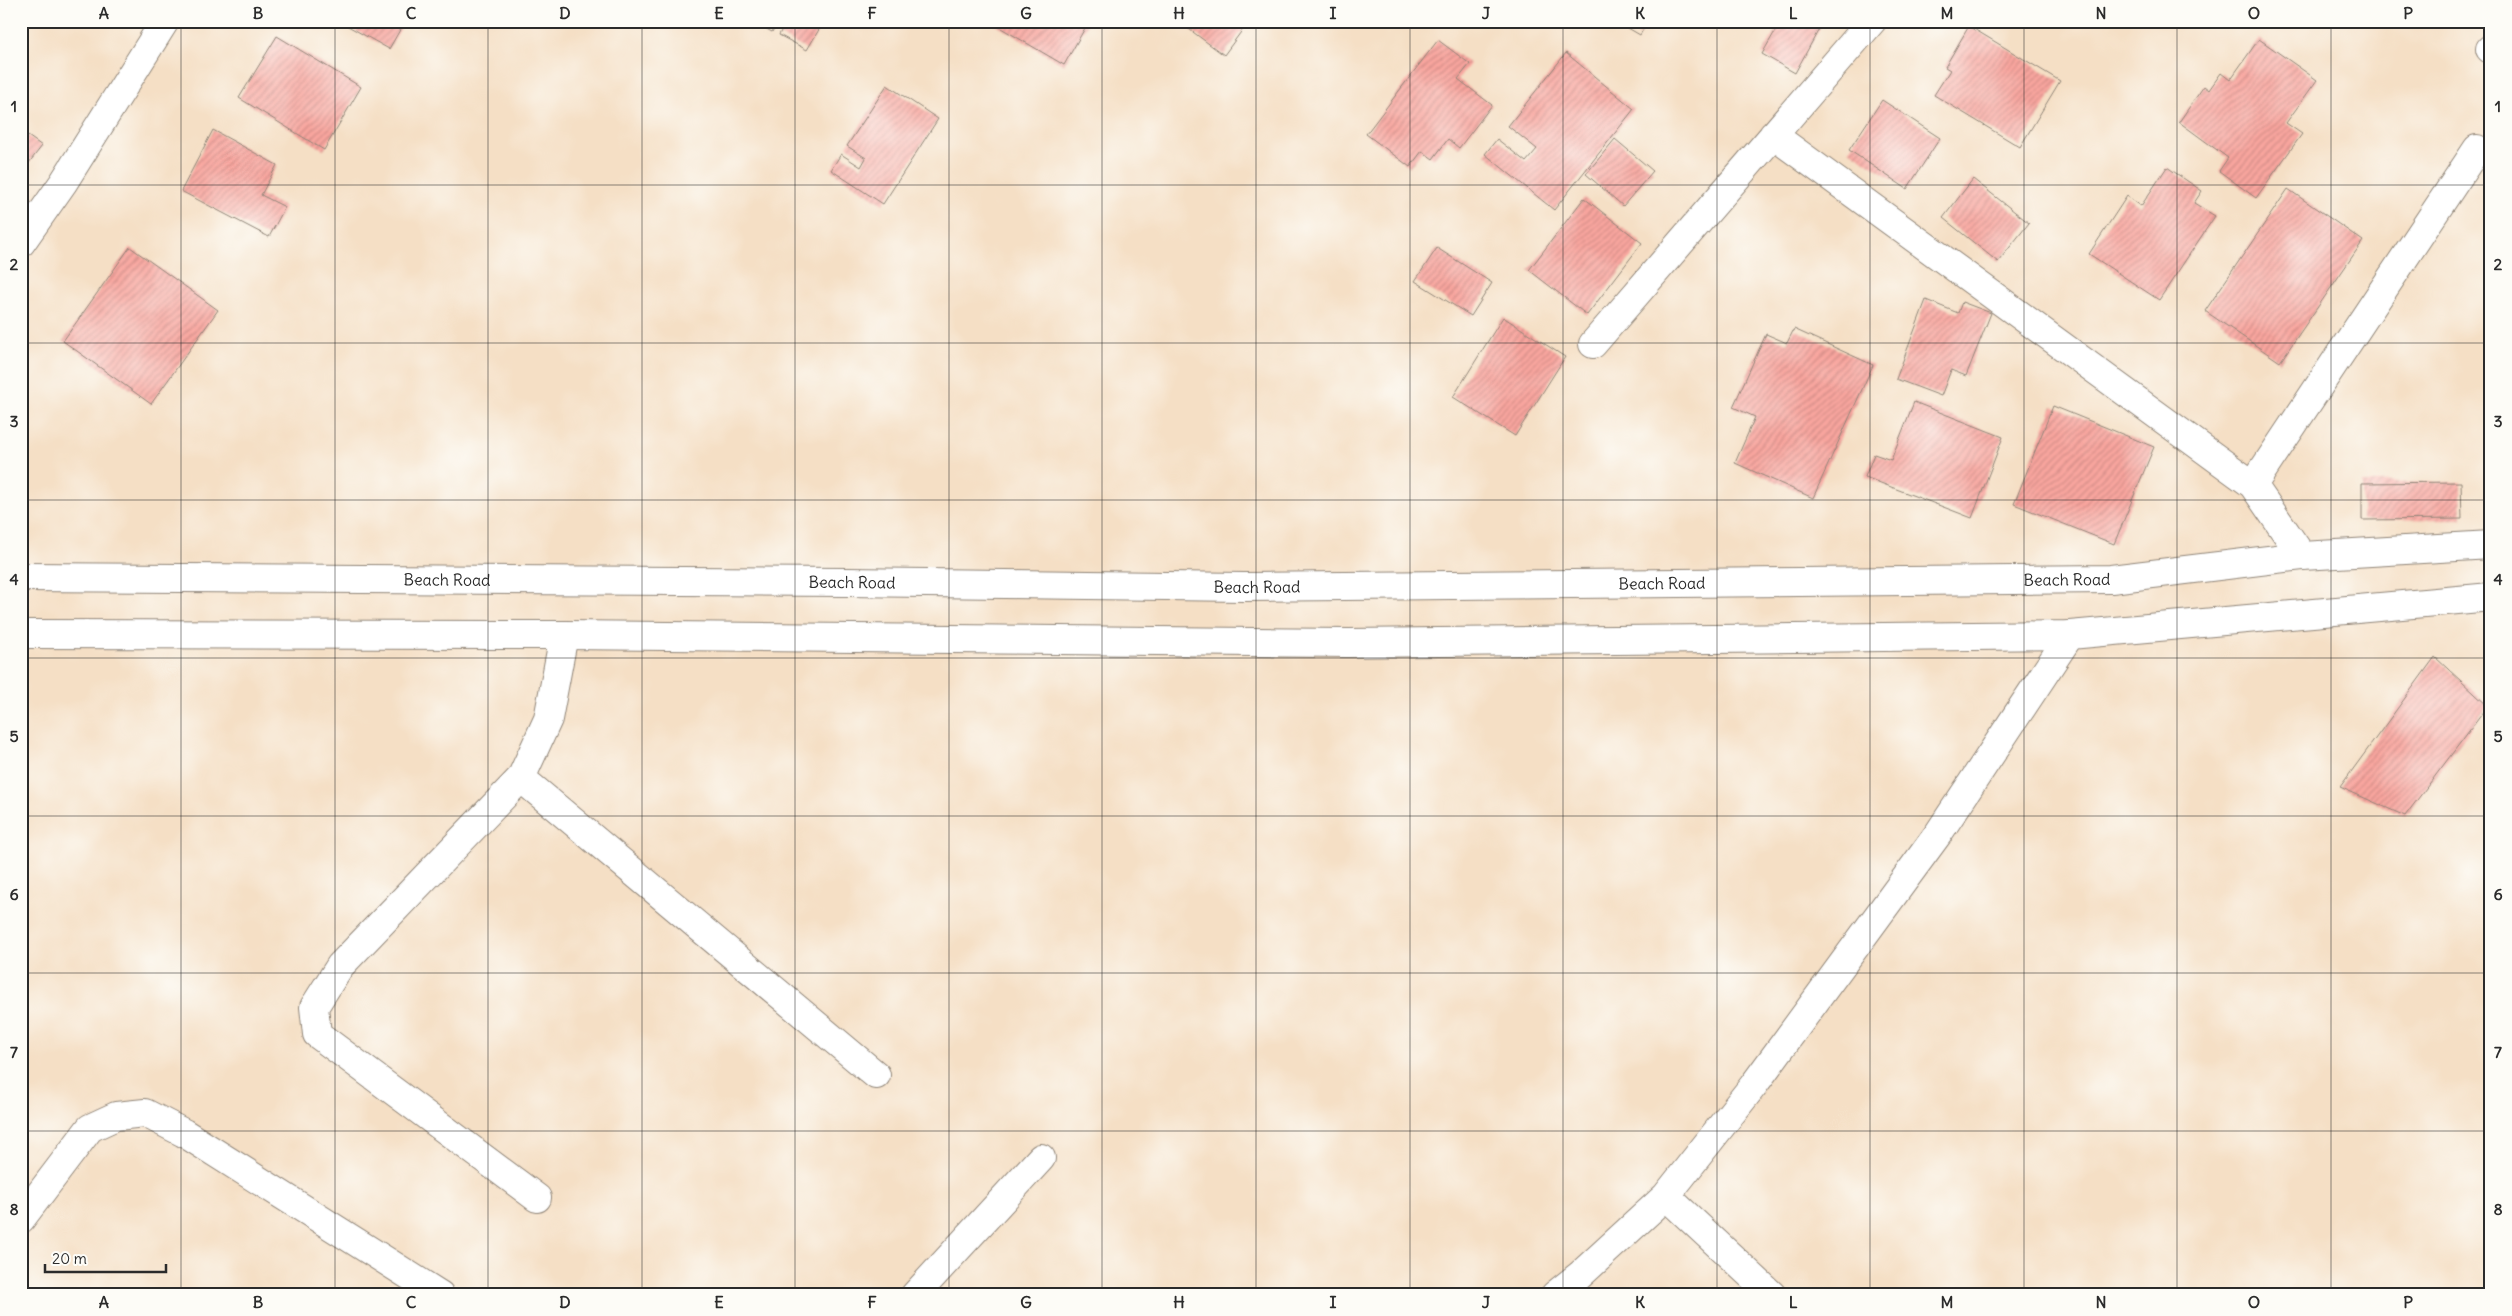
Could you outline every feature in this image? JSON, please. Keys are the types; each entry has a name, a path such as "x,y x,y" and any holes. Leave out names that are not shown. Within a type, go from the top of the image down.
{"main road":[{"path":"21,243 63,184 165,21"},
{"path":"1593,344 1872,21"},
{"path":"1773,135 2253,485 2302,556"},
{"path":"2253,485 2477,149"},
{"name":"Beach Road","path":"21,576 1264,587 2111,579 2302,556 2491,545"},
{"path":"21,634 564,635 1348,643 2070,634 2491,597"},
{"path":"1555,1295 1580,1276 1666,1196 1753,1086 1938,834 2070,634"},
{"path":"537,1198 317,1034 314,1007 340,966 521,778 548,719 564,635"},
{"path":"521,778 876,1074"},
{"path":"21,1218 90,1128 116,1116 145,1113 184,1133 440,1295"},
{"path":"915,1295 1041,1158"},
{"path":"1666,1196 1772,1295"}],"building":[{"path":"339,21 405,21 389,49"},
{"path":"752,21 778,21 772,32"},
{"path":"786,21 824,21 807,50 779,35"},
{"path":"989,21 1089,21 1064,65"},
{"path":"1178,21 1249,21 1224,55"},
{"path":"1616,21 1648,21 1640,35"},
{"path":"1781,21 1823,22 1795,73 1762,54"},
{"path":"1969,26 2060,81 2020,147 1934,95 1950,70 1945,67"},
{"path":"277,36 361,87 324,150 239,98"},
{"path":"2259,39 2317,80 2286,123 2302,134 2256,198 2219,171 2228,158 2179,122 2204,86 2209,90 2221,73 2230,80"},
{"path":"1438,40 1470,64 1458,79 1492,105 1459,148 1448,139 1433,159 1422,151 1410,167 1366,134"},
{"path":"1566,53 1634,109 1554,210 1485,154 1497,139 1526,162 1537,149 1508,126"},
{"path":"887,85 938,119 883,204 831,170 841,154 861,167 866,158 847,146"},
{"path":"1882,100 1940,138 1907,189 1849,150"},
{"path":"213,130 277,165 261,195 285,207 269,237 181,191"},
{"path":"21,131 42,146 21,173"},
{"path":"1615,139 1653,171 1623,206 1586,174"},
{"path":"2167,167 2202,191 2194,203 2215,216 2159,300 2089,254 2127,196 2141,206"},
{"path":"1973,179 2029,223 1998,262 1943,218"},
{"path":"2288,189 2363,241 2280,362 2205,311"},
{"path":"1584,198 1642,243 1587,315 1529,270"},
{"path":"130,247 218,310 151,404 63,341"},
{"path":"1437,248 1492,283 1471,316 1415,281"},
{"path":"1926,300 1958,313 1962,302 1991,313 1966,376 1951,370 1941,396 1896,379"},
{"path":"1503,317 1565,357 1515,436 1453,397"},
{"path":"1794,329 1873,365 1813,498 1735,463 1755,417 1733,407 1766,334 1787,343"},
{"path":"1914,402 2003,437 1972,518 1865,477 1874,454 1891,460"},
{"path":"2053,406 2154,447 2114,544 2014,504"},
{"path":"2461,482 2462,519 2362,520 2362,483"},
{"path":"2435,657 2488,706 2405,816 2340,787"}]}
